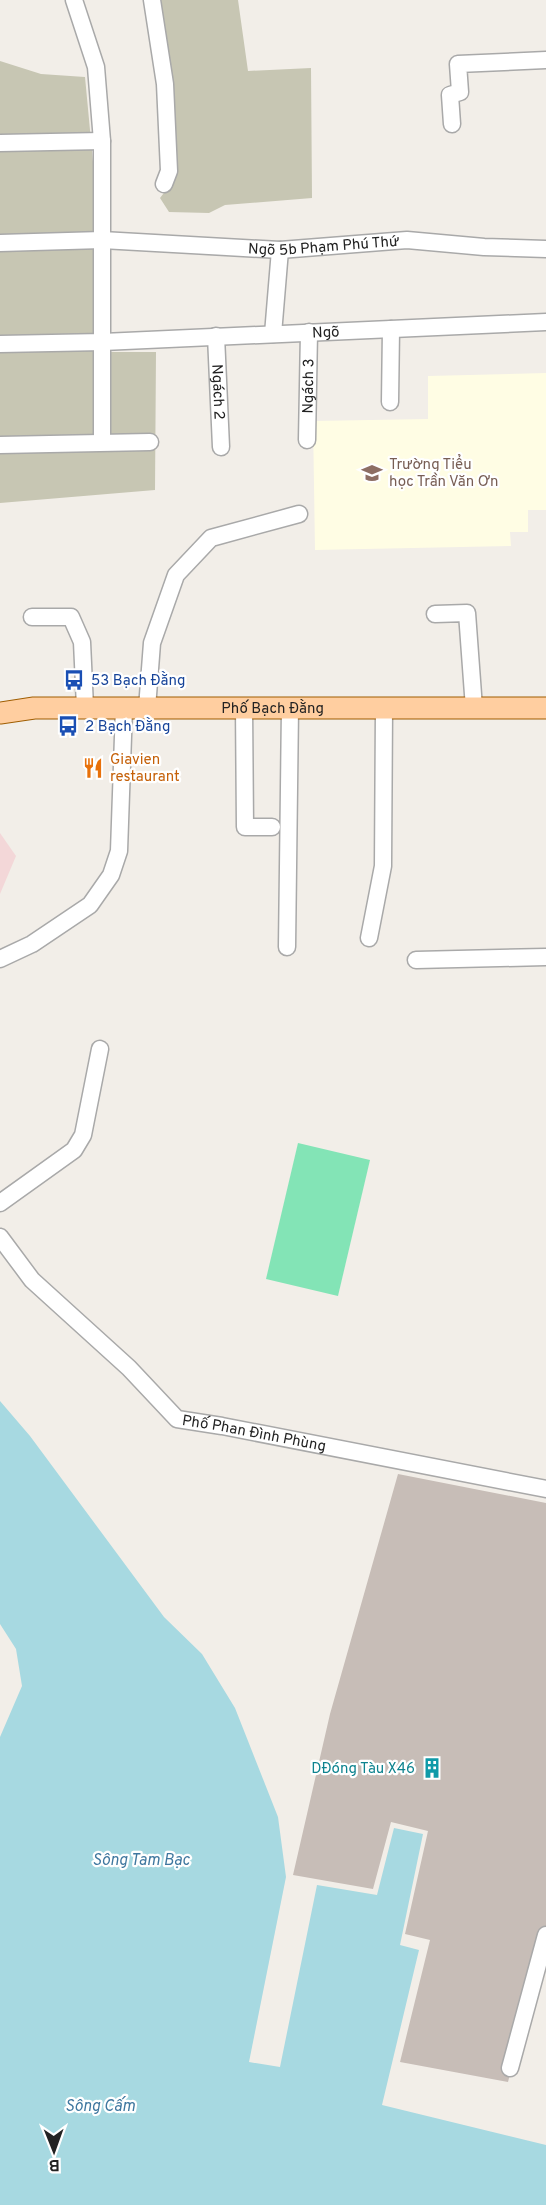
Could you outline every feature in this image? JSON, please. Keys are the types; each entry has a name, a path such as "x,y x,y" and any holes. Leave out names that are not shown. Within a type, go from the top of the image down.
{"main road":[{"name":"Phố Bạch Đằng","path":"0,713 34,708 85,707 546,708"}],"street":[{"path":"74,0 96,67 102,141 102,442"},
{"path":"152,0 165,84 169,171 164,184"},
{"path":"453,124 450,95 460,92 458,64 546,60"},
{"path":"0,143 102,141"},
{"name":"Ngõ 5b Phạm Phú Thứ","path":"0,243 102,240 280,250 407,240 484,247 546,249"},
{"path":"273,334 280,250"},
{"name":"Ngõ","path":"0,344 103,342 546,322"},
{"path":"390,402 391,329"},
{"name":"Ngách 3","path":"308,440 309,332"},
{"name":"Ngách 2","path":"216,336 221,447"},
{"path":"0,445 150,442"},
{"path":"147,708 153,643 176,575 211,538 299,514"},
{"path":"435,614 467,613 474,708"},
{"path":"32,618 71,617 82,642 85,707"},
{"path":"244,707 245,827 272,827"},
{"path":"0,958 32,944 90,905 111,875 119,851 124,708"},
{"path":"287,947 290,708"},
{"path":"369,938 383,866 384,708"},
{"path":"416,960 546,957"},
{"path":"0,1203 74,1150 80,1143 100,1048"},
{"name":"Phố Phan Đình Phùng","path":"0,1237 32,1280 129,1368 177,1419 222,1425 546,1489"},
{"path":"510,2068 546,1935"}],"shaded area":[{"path":"161,0 238,0 248,71 311,68 312,198 225,205 209,213 169,212 160,198 170,185 173,85"},
{"path":"0,61 41,74 85,77 95,183 98,352 156,352 155,490 0,503"},
{"name":"Trường Tiểu học Trần Văn Ơn","path":"546,373 546,510 528,510 528,532 510,532 511,546 315,550 313,421 428,419 428,376"},
{"path":"0,833 16,856 0,894"}],"green space":[{"path":"298,1143 370,1160 338,1296 266,1279"}],"water":[{"path":"0,1401 30,1436 164,1617 202,1654 235,1708 278,1817 286,1877 249,2062 280,2067 317,1885 377,1895 394,1828 423,1834 400,1945 419,1950 382,2105 546,2145 546,2205 0,2205 0,1737 22,1686 16,1649 0,1624"}],"building":[{"name":"DĐóng Tàu X46","path":"398,1474 546,1503 546,1929 508,2082 400,2062 430,1940 405,1934 428,1831 391,1822 373,1889 293,1875 330,1714"}],"place":[{"name":"Trường Tiểu học Trần Văn Ơn","path":"372,473"},
{"name":"53 Bạch Đằng","path":"74,680"},
{"name":"2 Bạch Đằng","path":"68,726"},
{"name":"Giavien restaurant","path":"93,768"},
{"name":"DĐóng Tàu X46","path":"432,1768"}],"water label":[{"name":"Sông Tam Bạc","path":"141,1859"},
{"name":"Sông Cấm","path":"100,2105"}]}
